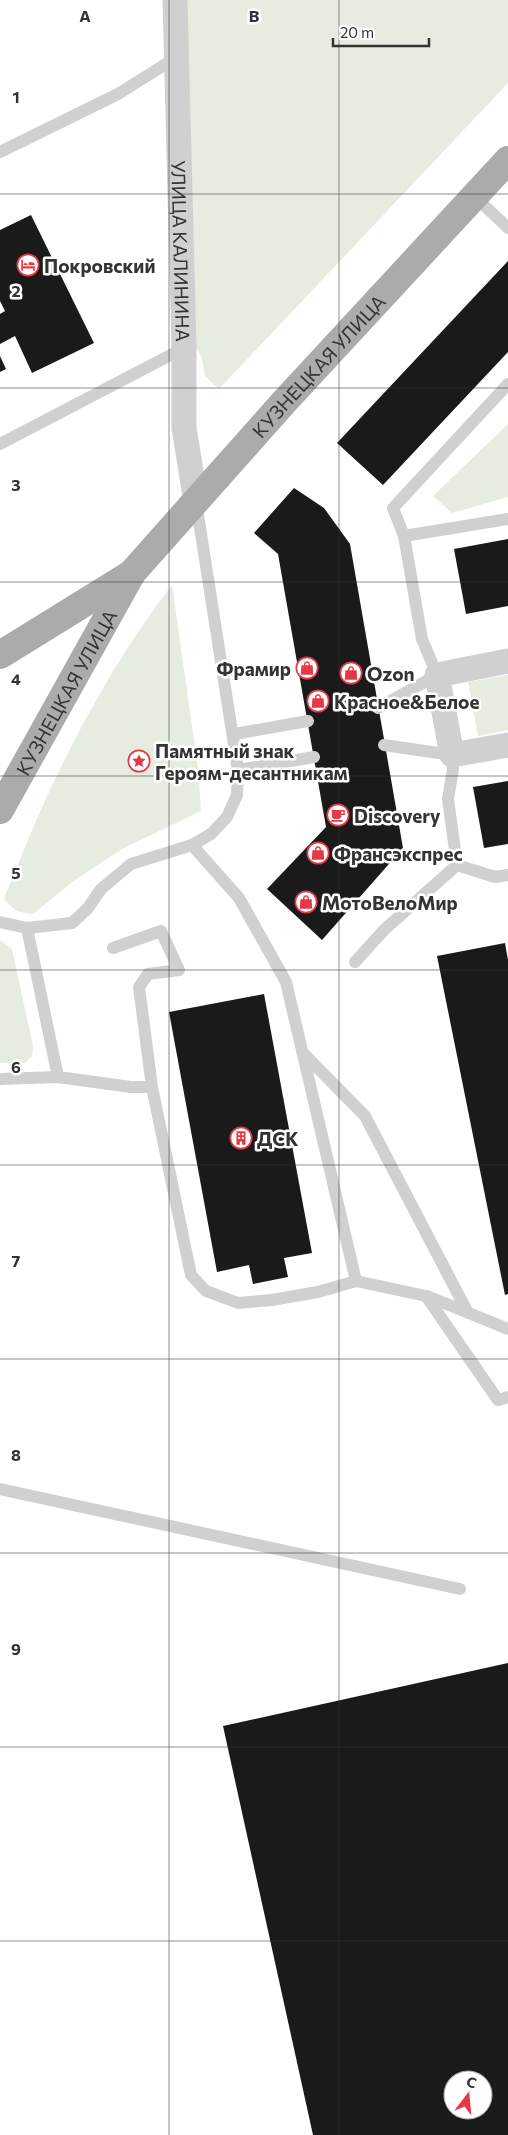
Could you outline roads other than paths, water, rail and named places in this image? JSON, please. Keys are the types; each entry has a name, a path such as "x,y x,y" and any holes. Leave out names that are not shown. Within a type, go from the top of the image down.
{"main road":[{"name":"КУЗНЕЦКАЯ УЛИЦА","path":"0,810 132,573 284,402 508,160"},
{"name":"КУЗНЕЦКАЯ УЛИЦА","path":"0,655 132,573"}],"street":[{"name":"УЛИЦА КАЛИНИНА","path":"175,0 184,348 184,428 196,502"},
{"path":"508,662 436,675 452,755 508,745"}],"lane":[{"path":"0,152 118,94 177,57"},
{"path":"474,196 508,228"},
{"path":"0,444 184,348"},
{"path":"378,708 436,675 422,639 404,536 393,508 508,384"},
{"path":"0,922 27,928 72,923 88,908 101,889 131,864 192,845 212,834 227,817 237,795 238,770 234,734 196,502"},
{"path":"404,536 508,519"},
{"path":"234,734 308,721"},
{"path":"384,745 452,755 453,769 448,800 458,865"},
{"path":"238,770 314,757"},
{"path":"192,845 239,898 286,982 356,1281"},
{"path":"458,865 495,877 508,875"},
{"path":"355,962 384,930 458,865"},
{"path":"27,928 58,1077"},
{"path":"113,948 161,931 180,970 148,974 139,987 152,1087 191,1275 206,1291 238,1302 300,1295 356,1281 426,1296 508,1329"},
{"path":"303,1052 365,1116 468,1312"},
{"path":"0,1078 58,1077 131,1087 152,1087"},
{"path":"426,1296 498,1400 508,1397"},
{"path":"0,1489 460,1589"}],"place":[{"name":"Покровский","path":"28,265"},
{"name":"Фрамир","path":"307,668"},
{"name":"Ozon","path":"351,673"},
{"name":"Красное&Белое","path":"318,701"},
{"name":"Памятный знак Героям-десантникам","path":"139,761"},
{"name":"Discovery","path":"338,815"},
{"name":"Франсэкспрес","path":"318,853"},
{"name":"МотоВелоМир","path":"306,902"},
{"name":"ДСК","path":"241,1138"}]}
